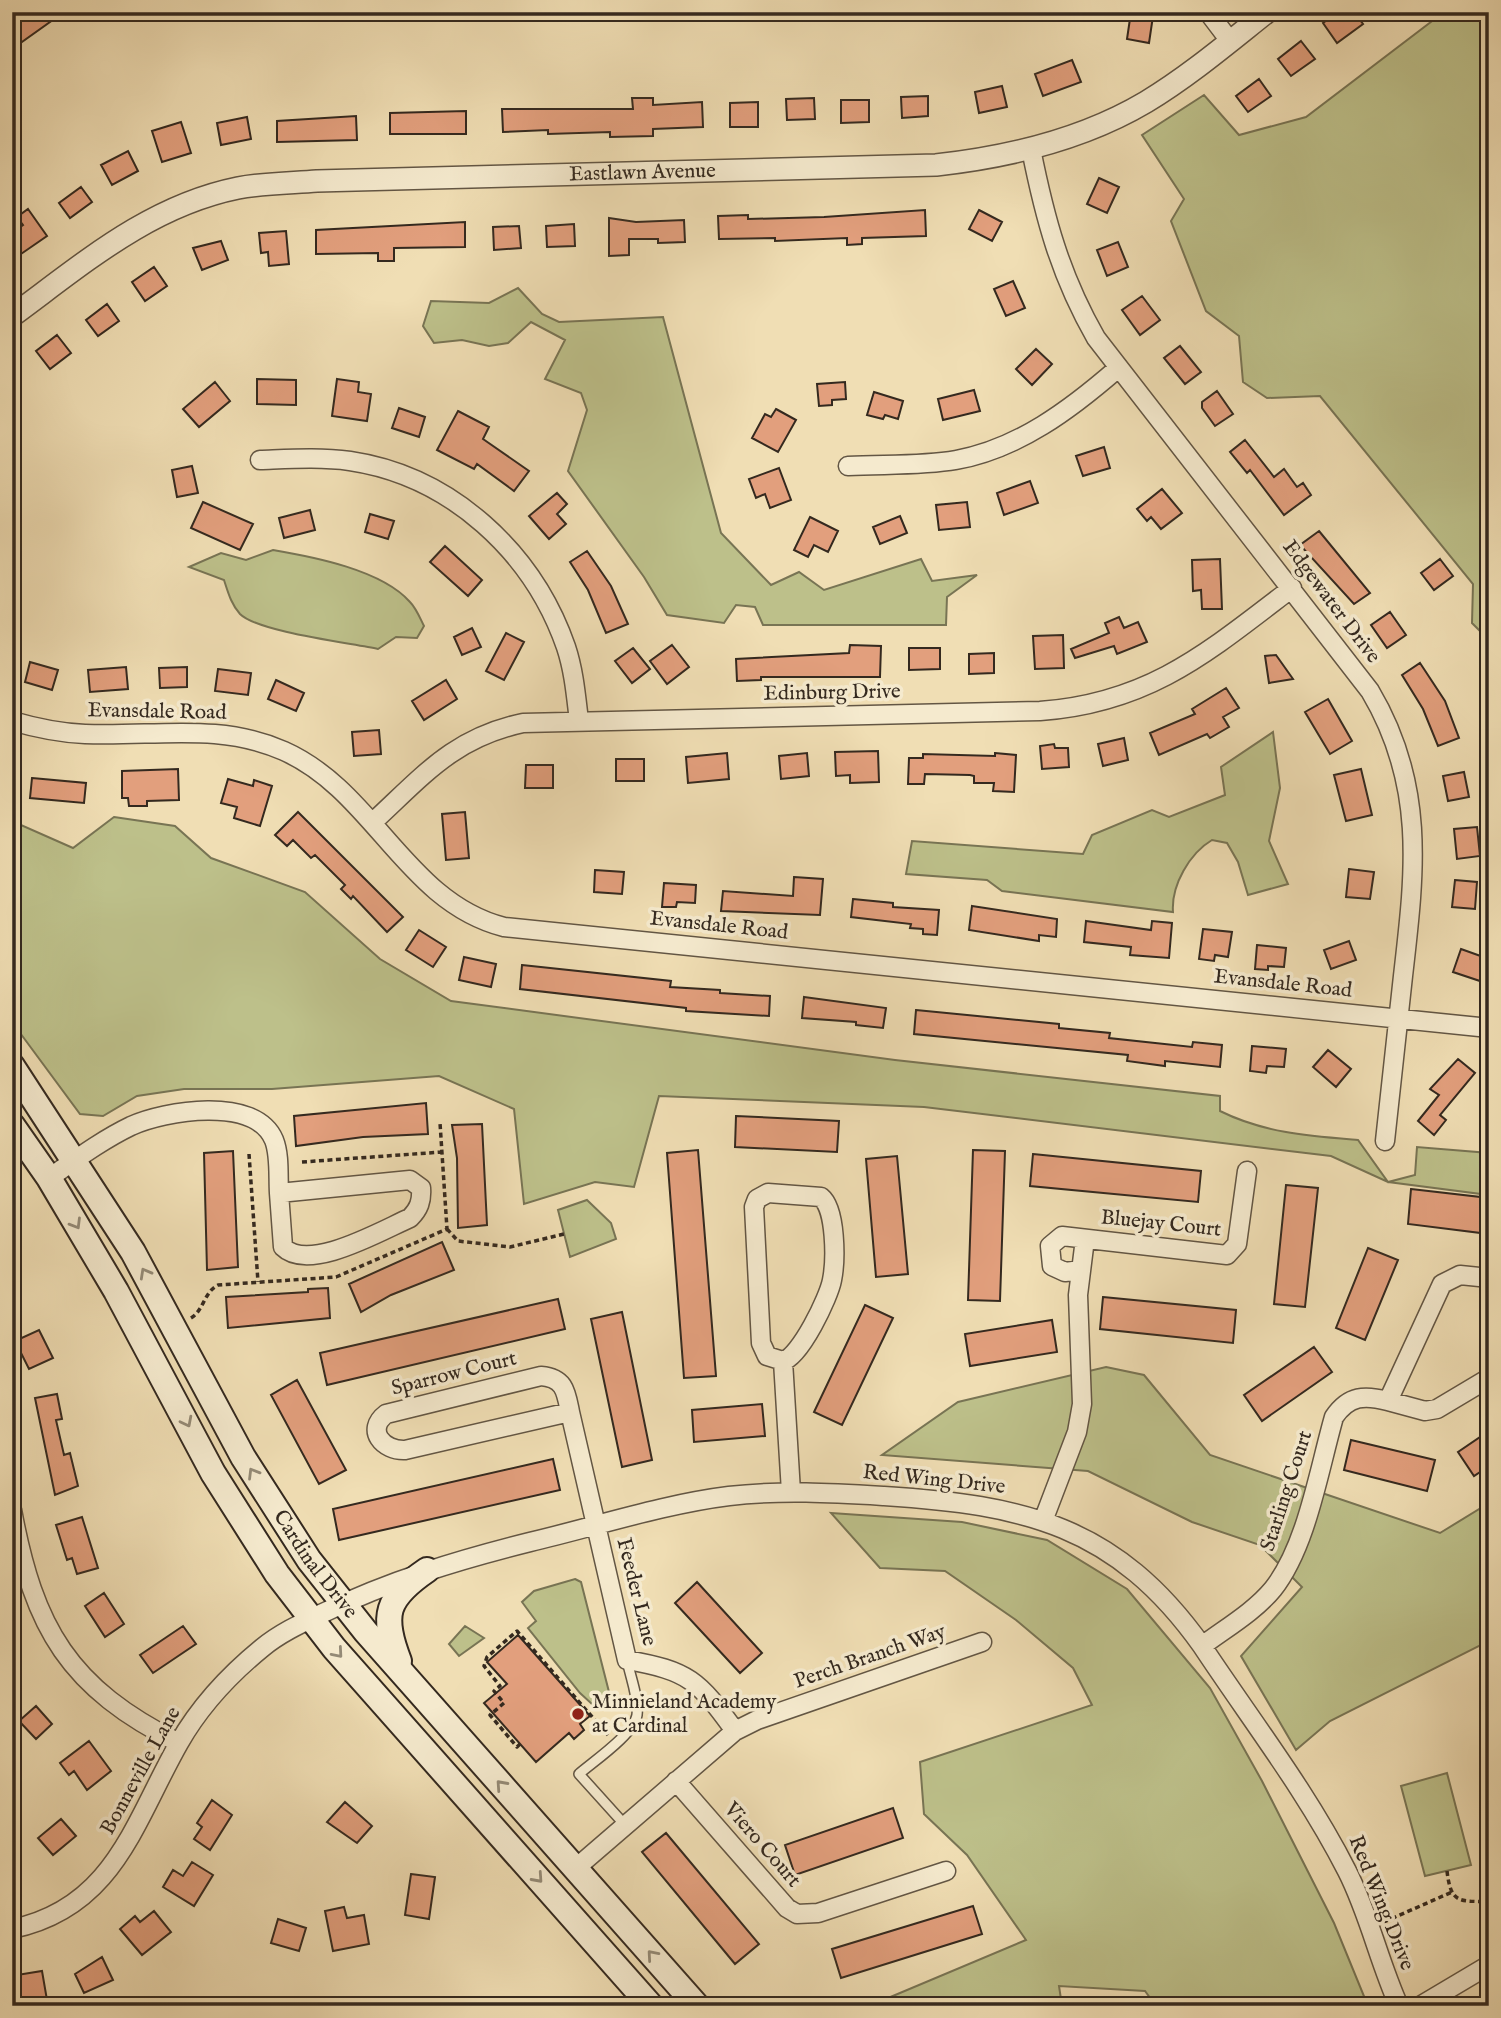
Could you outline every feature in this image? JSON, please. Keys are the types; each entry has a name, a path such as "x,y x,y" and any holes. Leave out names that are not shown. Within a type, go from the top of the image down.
{"main road":[{"name":"Cardinal Drive","path":"12,1066 133,1252 274,1509 342,1604 697,2006"},
{"name":"Cardinal Drive","path":"12,1125 49,1178 116,1291 243,1524 310,1619 651,2006"},
{"path":"404,1674 389,1635 387,1616 398,1594 427,1570"}],"street":[{"path":"1209,12 1230,41"},
{"name":"Eastlawn Avenue","path":"12,316 122,235 161,213 239,188 317,181 936,165 982,160 1031,149 1105,123 1144,103 1268,12"},
{"name":"Edgewater Drive","path":"1031,149 1049,234 1062,273 1096,338 1117,369 1370,691 1392,732 1406,777 1415,842 1415,878 1385,1141"},
{"path":"848,466 936,462 991,450 1055,418 1117,369"},
{"path":"260,460 319,458 383,468 437,490 473,514 513,554 547,606 566,649 579,721"},
{"name":"Edinburg Drive","path":"373,822 432,767 474,737 523,723 1040,711 1096,704 1131,694 1195,661 1292,589"},
{"name":"Evansdale Road","path":"12,721 75,733 204,731 257,740 307,763 331,781 373,822 442,898 481,921 504,927 1489,1028"},
{"path":"49,1178 143,1121 179,1113 233,1111 262,1125 274,1140 281,1242 289,1253 296,1255 330,1252 410,1218 422,1199 421,1188 410,1180 279,1193"},
{"name":"Bluejay Court","path":"1081,1270 1065,1272 1052,1266 1049,1245 1062,1236 1227,1255 1237,1244 1247,1171"},
{"path":"768,1193 821,1197 831,1210 832,1283 796,1354 783,1361 767,1356 761,1343 754,1207 757,1199 768,1193"},
{"name":"Bluejay Court","path":"1043,1521 1077,1432 1082,1404 1083,1376 1078,1321 1085,1239"},
{"path":"1388,1401 1442,1284 1460,1275 1489,1279"},
{"path":"783,1361 791,1492"},
{"name":"Sparrow Court","path":"570,1412 405,1451 386,1447 376,1429 379,1419 386,1414 541,1376 559,1380 565,1388 596,1526"},
{"name":"Starling Court","path":"1202,1646 1256,1606 1287,1566 1297,1543 1334,1417 1341,1407 1362,1396 1425,1411 1437,1409 1489,1378"},
{"name":"Red Wing Drive","path":"342,1604 427,1570 725,1496 791,1492 957,1501 992,1506 1043,1521 1079,1536 1137,1574 1182,1618 1329,1837 1349,1875 1399,2006"},
{"path":"12,1510 29,1586 44,1622 60,1649 103,1696 129,1716 179,1743"},
{"name":"Feeder Lane","path":"596,1526 626,1660 663,1666 694,1681 735,1731"},
{"name":"Bonneville Lane","path":"12,1929 52,1916 80,1899 100,1882 131,1838 179,1743 215,1692 275,1638 342,1604"},
{"name":"Perch Branch Way","path":"576,1868 735,1731 757,1720 982,1642"},
{"name":"Viero Court","path":"676,1781 787,1908 797,1914 818,1913 946,1871"},
{"path":"1420,2006 1489,1965"}],"lane":[{"path":"625,1825 579,1774 628,1732 636,1719 636,1704 626,1660"}],"path":[{"path":"302,1162 442,1153"},
{"path":"249,1154 258,1282"},
{"path":"447,1229 457,1241 510,1247 564,1234"},
{"path":"197,1314 210,1291 218,1285"},
{"path":"520,1744 517,1747 490,1715 504,1703 495,1691 500,1686 484,1666 487,1657 517,1631 598,1724"},
{"path":"1447,1871 1452,1892 1463,1902 1489,1902"},
{"path":"1369,1928 1429,1905 1452,1892"}],"green space":[{"path":"1444,12 1489,12 1489,640 1472,623 1473,584 1320,396 1267,398 1243,382 1239,336 1206,311 1171,221 1184,199 1142,135 1204,95 1239,135 1306,117"},
{"path":"518,288 542,314 559,322 663,317 721,533 771,585 799,572 824,590 921,559 932,581 977,575 947,597 946,625 763,625 755,607 736,605 724,623 667,615 644,577 568,471 587,410 581,393 545,379 565,340 531,322 508,343 489,346 462,340 434,343 423,326 431,301 489,303"},
{"path":"273,550 346,567 383,581 410,602 424,626 417,638 396,637 378,649 284,631 265,626 240,614 232,602 224,580 189,567 221,553 246,560"},
{"path":"1273,732 1280,788 1269,841 1288,884 1248,895 1238,862 1227,843 1212,840 1189,861 1175,891 1173,912 1002,891 987,880 906,874 912,841 1083,854 1092,835 1152,810 1169,817 1225,795 1221,767"},
{"path":"114,817 175,826 211,858 305,892 380,959 451,1001 895,1060 1220,1096 1220,1111 1253,1124 1305,1135 1358,1140 1388,1182 1331,1156 924,1107 659,1096 634,1187 595,1182 524,1204 514,1109 439,1076 272,1089 184,1089 137,1096 103,1116 80,1114 12,1022 12,821 73,848"},
{"path":"1417,1147 1489,1153 1489,1195 1388,1182 1415,1175"},
{"path":"587,1200 611,1223 616,1239 570,1257 558,1210"},
{"path":"1106,1367 1144,1375 1210,1455 1440,1533 1489,1503 1489,1641 1330,1721 1296,1750 1241,1656 1302,1587 1260,1545 1192,1522 1088,1471 882,1455 958,1402"},
{"path":"831,1513 962,1522 1047,1540 1127,1589 1210,1688 1262,1781 1334,1923 1368,2006 1156,2006 1145,1991 1059,1986 1062,2006 869,2006 1026,1940 967,1855 924,1814 920,1762 1092,1705 1073,1668 1016,1620 945,1571 880,1568"},
{"path":"575,1579 581,1582 610,1702 593,1705 580,1693 528,1628 536,1621 522,1602 534,1591"},
{"path":"465,1626 484,1638 459,1656 449,1644"},
{"path":"1447,1773 1471,1865 1425,1876 1401,1786"}],"building":[{"path":"27,12 64,12 12,49 12,22"},
{"path":"1131,12 1153,16 1149,43 1127,39"},
{"path":"1338,12 1354,12 1363,24 1337,43 1323,23"},
{"path":"1301,41 1315,59 1291,76 1278,59"},
{"path":"1072,60 1081,82 1043,96 1035,74"},
{"path":"1259,79 1271,96 1248,112 1236,96"},
{"path":"1002,86 1007,107 979,113 975,92"},
{"path":"928,96 928,116 902,118 901,97"},
{"path":"632,98 653,98 653,105 702,102 703,127 653,129 653,136 610,137 610,132 548,134 548,130 503,132 502,109 633,109"},
{"path":"814,98 815,119 787,120 786,99"},
{"path":"841,100 869,100 869,122 841,123"},
{"path":"758,102 758,127 730,127 730,103"},
{"path":"466,111 466,134 390,134 390,113"},
{"path":"356,116 357,140 277,142 277,121"},
{"path":"247,117 251,139 221,145 217,123"},
{"path":"181,122 191,153 162,162 152,131"},
{"path":"128,151 138,171 112,185 101,165"},
{"path":"1099,178 1119,187 1107,213 1087,204"},
{"path":"81,187 92,202 70,218 59,203"},
{"path":"28,209 47,236 21,254 12,242 12,233 23,225 17,217"},
{"path":"925,210 926,236 862,238 862,244 847,245 847,238 775,241 775,238 719,239 718,216 748,215 748,219 824,217"},
{"path":"979,210 1002,222 992,241 969,229"},
{"path":"609,218 636,222 684,220 685,242 658,243 658,239 629,239 629,255 609,256"},
{"path":"465,222 465,247 394,248 394,261 378,261 378,253 316,254 316,230"},
{"path":"574,224 575,246 547,247 546,226"},
{"path":"519,226 521,248 494,250 493,227"},
{"path":"286,231 289,264 269,266 268,252 261,253 259,233"},
{"path":"221,241 228,260 202,270 193,248"},
{"path":"1118,242 1128,267 1107,276 1097,250"},
{"path":"154,267 167,286 145,301 132,282"},
{"path":"1013,281 1025,308 1006,316 994,289"},
{"path":"1142,296 1160,320 1140,335 1122,310"},
{"path":"107,304 119,321 98,336 86,320"},
{"path":"57,335 71,353 50,369 36,351"},
{"path":"1180,346 1201,372 1185,384 1164,358"},
{"path":"1036,349 1052,364 1032,385 1016,369"},
{"path":"257,379 296,380 296,405 257,404"},
{"path":"337,379 359,382 358,392 371,394 367,421 332,416"},
{"path":"215,382 230,401 199,427 183,409"},
{"path":"845,382 846,399 832,400 832,405 819,406 817,384"},
{"path":"974,390 980,411 943,420 938,399"},
{"path":"1217,391 1233,414 1215,426 1202,408 1202,402"},
{"path":"874,392 903,401 898,419 885,415 883,419 867,415"},
{"path":"399,408 425,417 419,437 392,428"},
{"path":"776,409 796,420 778,452 752,438 765,414 771,417"},
{"path":"458,411 489,427 483,439 529,471 514,491 477,464 474,469 437,450"},
{"path":"1245,440 1274,477 1284,469 1297,487 1303,483 1311,495 1284,515 1250,470 1247,473 1230,452"},
{"path":"1104,447 1110,468 1083,476 1076,456"},
{"path":"192,466 198,493 177,497 172,470"},
{"path":"779,468 791,500 770,508 765,494 756,498 749,479"},
{"path":"1030,481 1038,503 1004,515 997,493"},
{"path":"1162,489 1182,513 1161,529 1151,517 1147,521 1137,509"},
{"path":"557,493 567,504 557,514 566,524 549,539 529,516"},
{"path":"203,502 253,524 240,550 191,528"},
{"path":"967,502 970,527 939,530 936,505"},
{"path":"310,510 315,530 284,538 279,518"},
{"path":"370,514 394,521 388,539 365,532"},
{"path":"900,516 907,533 880,544 873,527"},
{"path":"810,517 838,531 828,552 814,545 808,557 794,550"},
{"path":"1319,531 1370,593 1354,604 1300,545"},
{"path":"445,546 482,580 468,596 430,562"},
{"path":"587,551 611,586 628,624 606,633 588,590 570,562"},
{"path":"1220,559 1222,609 1202,609 1201,590 1193,591 1192,560"},
{"path":"1440,559 1453,576 1434,590 1421,573"},
{"path":"1390,612 1406,635 1387,648 1371,625"},
{"path":"1119,617 1124,628 1138,622 1147,642 1117,654 1114,646 1075,658 1071,649 1109,633 1105,623"},
{"path":"472,628 481,647 462,655 454,637"},
{"path":"506,633 524,642 504,680 486,671"},
{"path":"1063,635 1064,668 1035,669 1033,636"},
{"path":"672,645 689,667 667,684 650,661"},
{"path":"850,645 881,646 880,677 761,677 761,680 737,681 736,659 849,653"},
{"path":"633,648 650,669 632,683 615,661"},
{"path":"909,648 940,648 940,669 909,670"},
{"path":"994,653 994,673 969,674 969,654"},
{"path":"1276,655 1293,679 1269,683 1265,656"},
{"path":"30,662 58,670 52,690 25,682"},
{"path":"1420,663 1445,701 1459,738 1438,746 1423,709 1402,675"},
{"path":"126,667 128,689 90,692 88,670"},
{"path":"187,667 187,687 160,688 159,668"},
{"path":"218,669 251,673 248,695 215,691"},
{"path":"276,680 304,693 296,711 268,699"},
{"path":"446,680 457,699 424,720 412,701"},
{"path":"1226,688 1239,708 1223,717 1229,727 1210,738 1207,734 1159,755 1150,733 1195,714 1192,709"},
{"path":"1328,699 1352,741 1330,754 1305,712"},
{"path":"379,730 381,754 354,756 352,732"},
{"path":"1124,738 1128,760 1103,766 1098,744"},
{"path":"1054,744 1055,748 1068,748 1069,767 1042,769 1040,746"},
{"path":"878,751 879,782 850,783 850,775 836,776 835,752"},
{"path":"727,753 729,779 688,783 686,757"},
{"path":"807,753 809,776 781,779 779,756"},
{"path":"995,753 1016,755 1014,792 993,791 994,783 974,783 974,776 970,775 925,774 924,784 908,784 909,758 923,758 923,754 995,756"},
{"path":"616,759 644,759 644,781 616,781"},
{"path":"526,765 553,765 553,788 525,788"},
{"path":"178,769 179,800 147,801 147,806 129,806 128,798 122,798 122,771"},
{"path":"1361,769 1372,815 1346,821 1334,775"},
{"path":"1464,772 1469,797 1448,801 1443,776"},
{"path":"32,778 86,783 84,803 30,798"},
{"path":"228,779 253,786 254,780 272,786 260,826 234,818 237,807 221,803"},
{"path":"298,812 403,917 387,932 353,896 351,899 341,889 345,885 315,855 311,858 293,840 287,846 275,835"},
{"path":"465,812 469,858 446,860 442,814"},
{"path":"1477,827 1480,856 1457,859 1454,829"},
{"path":"1349,869 1374,872 1370,899 1346,897"},
{"path":"595,870 624,872 622,894 594,892"},
{"path":"794,877 823,879 820,915 721,911 723,891 793,896"},
{"path":"1455,880 1477,882 1475,909 1452,907"},
{"path":"664,883 696,885 695,903 677,902 676,907 662,907"},
{"path":"853,899 893,903 893,907 939,910 937,935 923,934 923,929 910,928 911,924 851,917"},
{"path":"972,906 1057,919 1056,937 1039,935 1039,941 969,930"},
{"path":"1086,921 1151,930 1152,921 1172,923 1169,958 1130,955 1131,947 1084,942"},
{"path":"1203,929 1232,932 1228,957 1215,955 1214,961 1199,959"},
{"path":"419,930 446,947 433,967 406,950"},
{"path":"1349,941 1356,960 1331,969 1324,950"},
{"path":"1257,945 1286,948 1284,967 1255,969"},
{"path":"1461,949 1489,959 1489,984 1453,972"},
{"path":"464,957 496,964 491,987 459,980"},
{"path":"522,965 671,981 670,987 770,996 769,1016 686,1011 686,1008 520,989"},
{"path":"804,997 886,1008 883,1028 856,1025 856,1022 802,1018"},
{"path":"916,1010 1059,1024 1059,1028 1110,1033 1109,1038 1192,1047 1193,1042 1222,1045 1220,1067 1165,1061 1165,1066 1127,1061 1128,1055 914,1034"},
{"path":"1252,1046 1286,1049 1284,1067 1267,1066 1266,1073 1250,1071"},
{"path":"1328,1050 1351,1069 1336,1087 1313,1067"},
{"path":"1458,1059 1475,1073 1440,1115 1446,1120 1434,1135 1418,1121 1439,1095 1430,1089"},
{"path":"426,1103 428,1134 363,1137 296,1146 294,1116"},
{"path":"736,1116 839,1121 837,1152 735,1147"},
{"path":"482,1124 487,1225 458,1228 457,1158 452,1125"},
{"path":"698,1150 716,1376 684,1378 667,1153"},
{"path":"973,1150 1005,1151 1000,1301 968,1300"},
{"path":"233,1151 238,1267 207,1270 204,1153"},
{"path":"1033,1154 1201,1171 1198,1202 1030,1186"},
{"path":"897,1156 908,1274 876,1277 866,1159"},
{"path":"1286,1185 1318,1188 1305,1307 1274,1304"},
{"path":"1411,1189 1489,1198 1489,1234 1408,1224"},
{"path":"442,1242 454,1270 391,1295 361,1312 349,1284"},
{"path":"1368,1248 1398,1260 1365,1340 1336,1328"},
{"path":"328,1288 330,1318 228,1328 226,1297 308,1292 308,1289"},
{"path":"1103,1297 1236,1310 1233,1343 1100,1329"},
{"path":"558,1299 565,1329 327,1385 320,1353"},
{"path":"865,1305 893,1318 842,1425 814,1412"},
{"path":"622,1312 652,1460 622,1467 591,1319"},
{"path":"1052,1320 1057,1352 970,1366 965,1334"},
{"path":"39,1330 53,1358 29,1369 15,1341"},
{"path":"1314,1347 1332,1372 1262,1421 1244,1395"},
{"path":"297,1380 346,1470 319,1484 271,1395"},
{"path":"57,1394 62,1419 56,1420 64,1455 70,1453 78,1486 55,1495 35,1398"},
{"path":"762,1404 765,1436 694,1442 692,1410"},
{"path":"1489,1431 1489,1466 1474,1476 1458,1452"},
{"path":"1351,1440 1435,1460 1427,1491 1344,1470"},
{"path":"553,1459 560,1490 339,1540 333,1509"},
{"path":"82,1517 98,1568 77,1574 72,1558 67,1560 56,1525"},
{"path":"697,1582 762,1653 740,1673 675,1603"},
{"path":"104,1593 124,1624 105,1637 85,1606"},
{"path":"183,1626 196,1644 153,1673 140,1655"},
{"name":"Minnieland Academy at Cardinal","path":"518,1635 590,1716 580,1724 584,1730 574,1739 569,1733 536,1762 484,1703 507,1684 487,1662"},
{"path":"36,1706 52,1724 36,1739 19,1721"},
{"path":"89,1741 111,1771 87,1790 74,1771 69,1775 60,1763"},
{"path":"212,1800 232,1815 210,1850 194,1839 202,1827 197,1823"},
{"path":"345,1802 372,1826 357,1843 327,1822"},
{"path":"893,1808 903,1838 795,1875 785,1845"},
{"path":"61,1819 76,1836 53,1855 38,1838"},
{"path":"666,1833 759,1944 735,1964 642,1852"},
{"path":"192,1862 213,1875 194,1906 163,1887 173,1870 183,1876"},
{"path":"411,1874 435,1877 429,1919 405,1915"},
{"path":"973,1906 982,1934 841,1978 832,1949"},
{"path":"344,1907 347,1918 364,1915 369,1944 333,1951 325,1911"},
{"path":"154,1911 171,1932 142,1955 120,1929 135,1916 140,1922"},
{"path":"278,1919 306,1928 299,1951 271,1943"},
{"path":"102,1957 113,1980 84,1993 75,1974"},
{"path":"42,1971 47,2000 12,2006 12,1980 18,1979 17,1975"}],"place":[{"name":"Minnieland Academy at Cardinal","path":"578,1714"}]}
